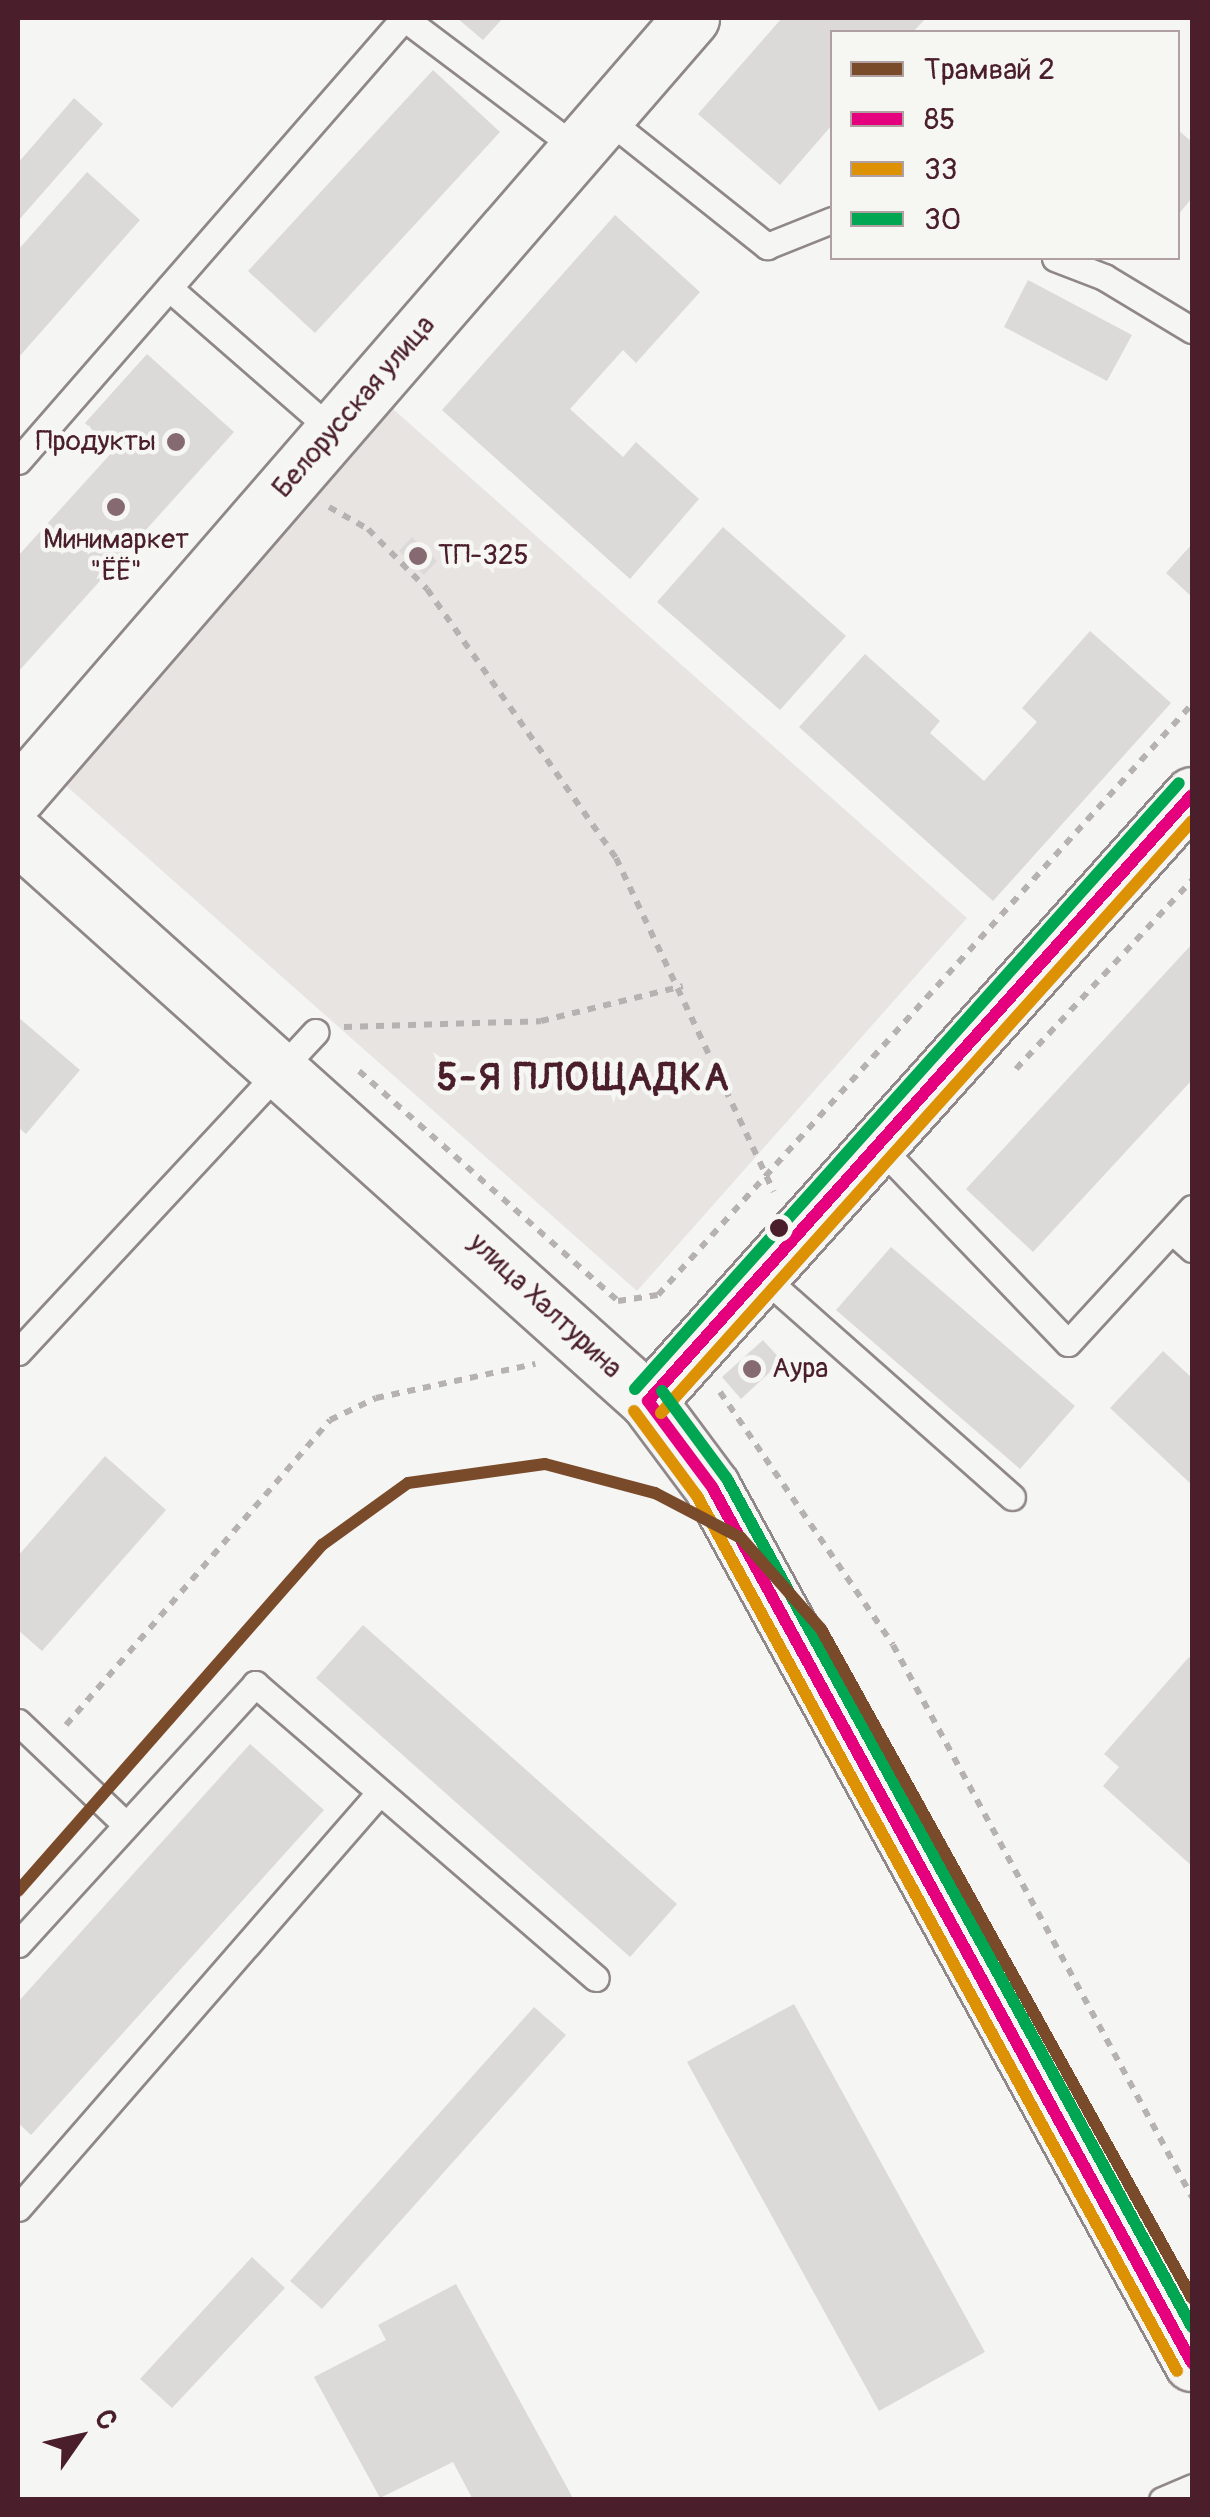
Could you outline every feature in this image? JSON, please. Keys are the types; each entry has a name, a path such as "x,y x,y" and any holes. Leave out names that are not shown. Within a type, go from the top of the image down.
{"street":[{"name":"Белорусская улица","path":"18,796 691,18"},
{"path":"648,1401 1192,795"},
{"name":"улица Халтурина","path":"18,836 298,1050 598,1320 648,1401 712,1488 1192,2363"}],"lane":[{"path":"18,461 404,18 767,246 830,221"},
{"path":"1060,260 1104,277 1192,330"},
{"path":"169,288 333,431"},
{"path":"18,1352 298,1050"},
{"path":"878,1145 1068,1343 1192,1208"},
{"path":"1172,1230 1192,1249"},
{"path":"761,1275 1012,1497"},
{"path":"18,1944 123,1822 256,1684 596,1978"},
{"path":"18,1722 123,1822"},
{"path":"21,2197 380,1792"},
{"path":"1162,2500 1192,2487"}],"path":[{"path":"288,483 368,529 427,590 616,858 683,986 764,1179 801,1229"},
{"path":"46,1749 330,1420 376,1398 547,1362 598,1320 658,1295 1192,704"},
{"path":"298,1050 540,1021 683,986"},
{"path":"298,1050 598,1320"},
{"path":"658,1295 893,1646 1192,2196"}],"shaded area":[{"path":"393,409 967,918 637,1291 63,783"}],"building":[{"path":"457,18 503,18 483,40"},
{"path":"782,18 926,18 915,30 830,30 830,127 780,185 698,114"},
{"path":"433,70 500,132 315,333 248,271"},
{"path":"74,98 103,124 18,221 18,163"},
{"path":"1180,132 1192,142 1192,198 1180,213"},
{"path":"87,172 140,220 18,358 18,250"},
{"path":"615,215 700,292 636,363 623,350 570,409 623,457 636,442 699,499 630,579 442,410"},
{"path":"1028,280 1132,335 1107,381 1004,327"},
{"path":"147,354 234,432 18,672 18,556 114,450 85,423"},
{"path":"723,527 846,636 780,710 657,602"},
{"name":"ТП-325","path":"412,537 437,561 424,575 399,551"},
{"path":"1192,544 1192,597 1166,573"},
{"path":"1090,631 1171,703 993,901 799,727 865,654 940,721 930,733 984,781 1037,722 1022,708"},
{"path":"1192,944 1192,1080 1033,1252 966,1189"},
{"path":"18,1017 80,1070 26,1134 18,1127"},
{"path":"891,1247 1075,1406 1020,1469 836,1310"},
{"name":"Аура","path":"763,1340 782,1361 741,1399 722,1377"},
{"path":"1163,1351 1192,1378 1192,1485 1110,1408"},
{"path":"105,1456 166,1510 42,1651 18,1630 18,1556"},
{"path":"363,1625 677,1904 630,1957 316,1678"},
{"path":"1189,1657 1192,1866 1103,1786 1119,1767 1104,1754"},
{"path":"250,1744 324,1810 31,2135 18,2123 18,2002"},
{"path":"794,2004 985,2352 879,2411 687,2062"},
{"path":"534,2007 566,2035 322,2309 290,2281"},
{"path":"252,2257 285,2288 172,2408 140,2379"},
{"path":"456,2284 574,2500 473,2500 453,2462 380,2498 314,2377 386,2340 378,2325"}],"tram line":[{"name":"2","path":"18,1891 322,1545 408,1483 545,1464 655,1493 741,1538 821,1629 1192,2298"}],"transit line":[{"name":"30","path":"635,1389 1179,783"},
{"name":"85","path":"648,1401 1192,795"},
{"name":"33","path":"661,1413 1192,821"},
{"name":"30","path":"662,1391 727,1479 1192,2327"},
{"name":"85","path":"648,1401 712,1487 1192,2363"},
{"name":"33","path":"634,1411 697,1496 1177,2371"}],"place":[{"name":"Продукты","path":"176,442"},
{"name":"Минимаркет \"ЁЁ\"","path":"116,507"},
{"name":"ТП-325","path":"418,556"},
{"name":"Аура","path":"752,1369"}],"district":[{"name":"5-Я ПЛОЩАДКА","path":"584,1079"}]}
